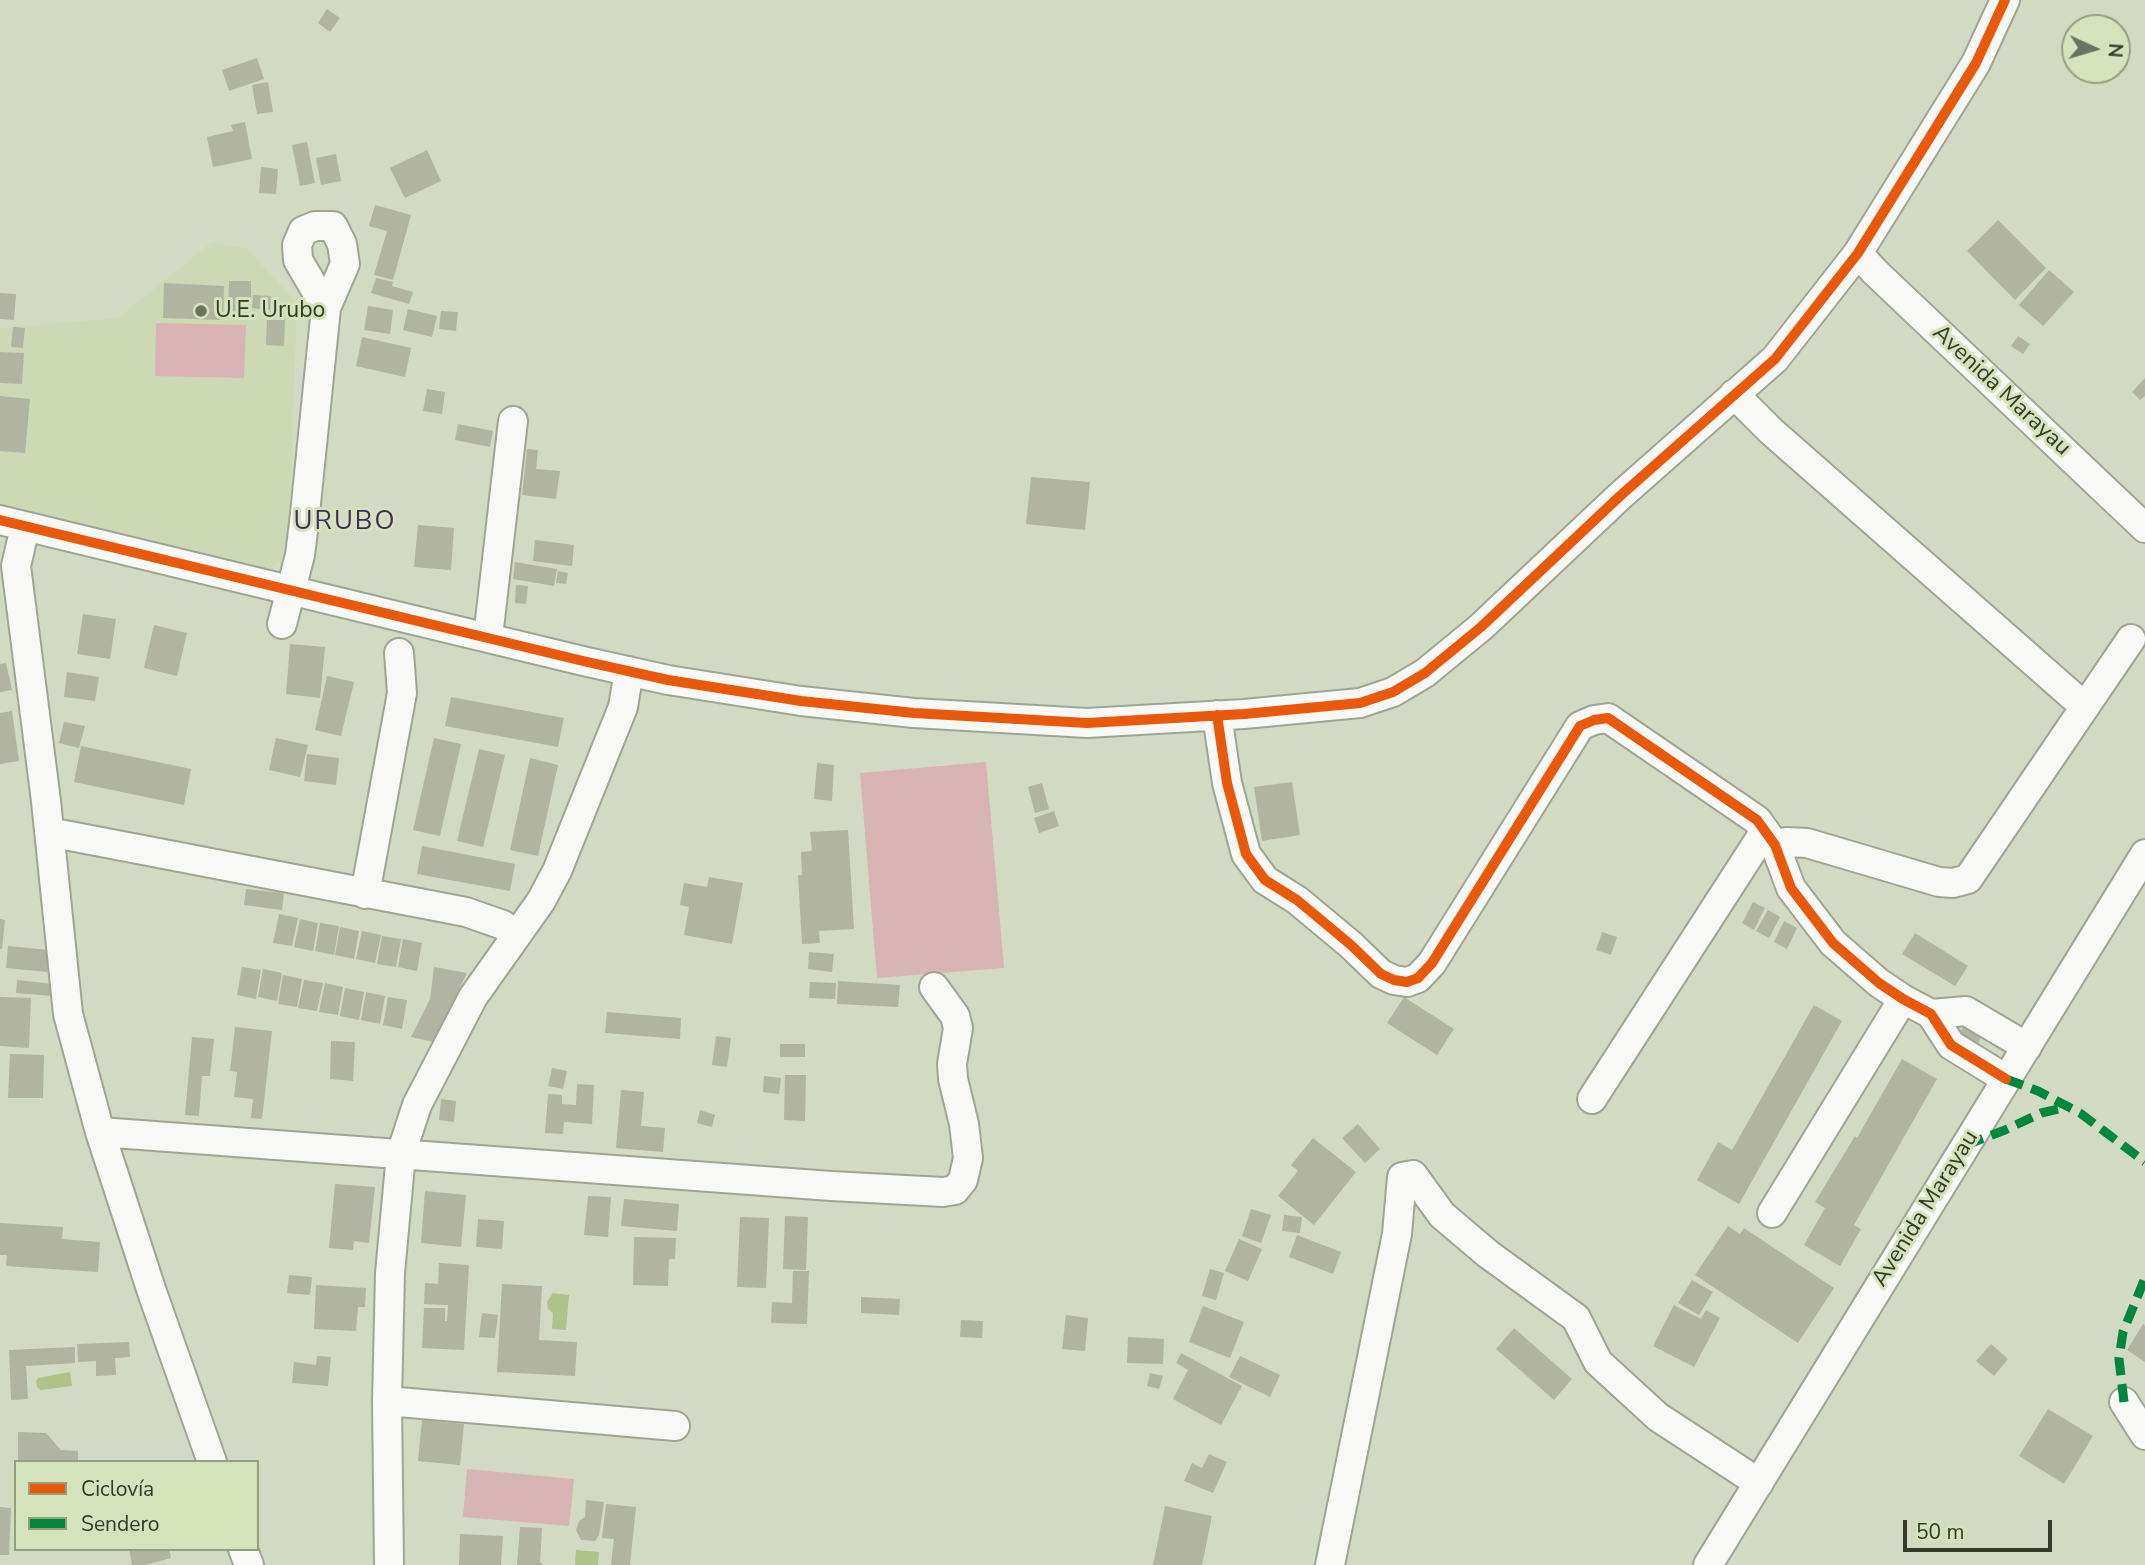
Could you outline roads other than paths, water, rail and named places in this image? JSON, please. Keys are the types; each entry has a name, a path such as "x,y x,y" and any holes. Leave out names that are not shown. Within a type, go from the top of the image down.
{"street":[{"path":"211,1460 152,1292 100,1132 68,1014 13,524 668,680 801,701 914,713 1087,723 1360,703 1393,692 1425,673 1481,626 1620,496 1775,359 1858,253 1976,63 2005,0"},
{"name":"Avenida Marayau","path":"1858,253 2145,528"},
{"path":"282,624 304,523 326,308"},
{"path":"1734,394 1770,431 2085,707"},
{"path":"488,637 513,421"},
{"path":"1770,838 1807,844 1939,882 1953,883 1968,879 2131,639"},
{"path":"365,894 401,693 399,653"},
{"path":"389,1565 387,1401 390,1273 401,1154 417,1104 466,1009 541,901 557,871 623,707 629,671"},
{"path":"1217,715 1227,783 1246,854 1265,880 1297,900 1381,974 1394,980 1406,982 1418,978 1432,963 1580,726 1608,718 1757,820 1770,838 1791,888 1833,943 1903,999 1931,1014 1951,1045 2006,1079"},
{"path":"49,832 466,912 503,925 515,936"},
{"path":"1592,1099 1770,838"},
{"name":"Avenida Marayau","path":"1710,1564 2145,854"},
{"path":"100,1132 831,1186 943,1192 955,1190 963,1180 968,1158 964,1124 953,1079 952,1064 958,1028 955,1016 933,987"},
{"path":"1772,1213 1903,999"},
{"path":"1931,1014 1966,1012 2027,1047"},
{"path":"1331,1565 1397,1234 1402,1177 1413,1175 1442,1214 1488,1254 1576,1318 1598,1362 1658,1418 1759,1483"},
{"path":"1397,1234 1419,1214 1442,1214"},
{"path":"387,1401 676,1426"},
{"path":"2124,1402 2145,1435"}],"place":[{"name":"U.E. Urubo","path":"201,311"}],"district":[{"name":"URUBO","path":"345,523"}]}
